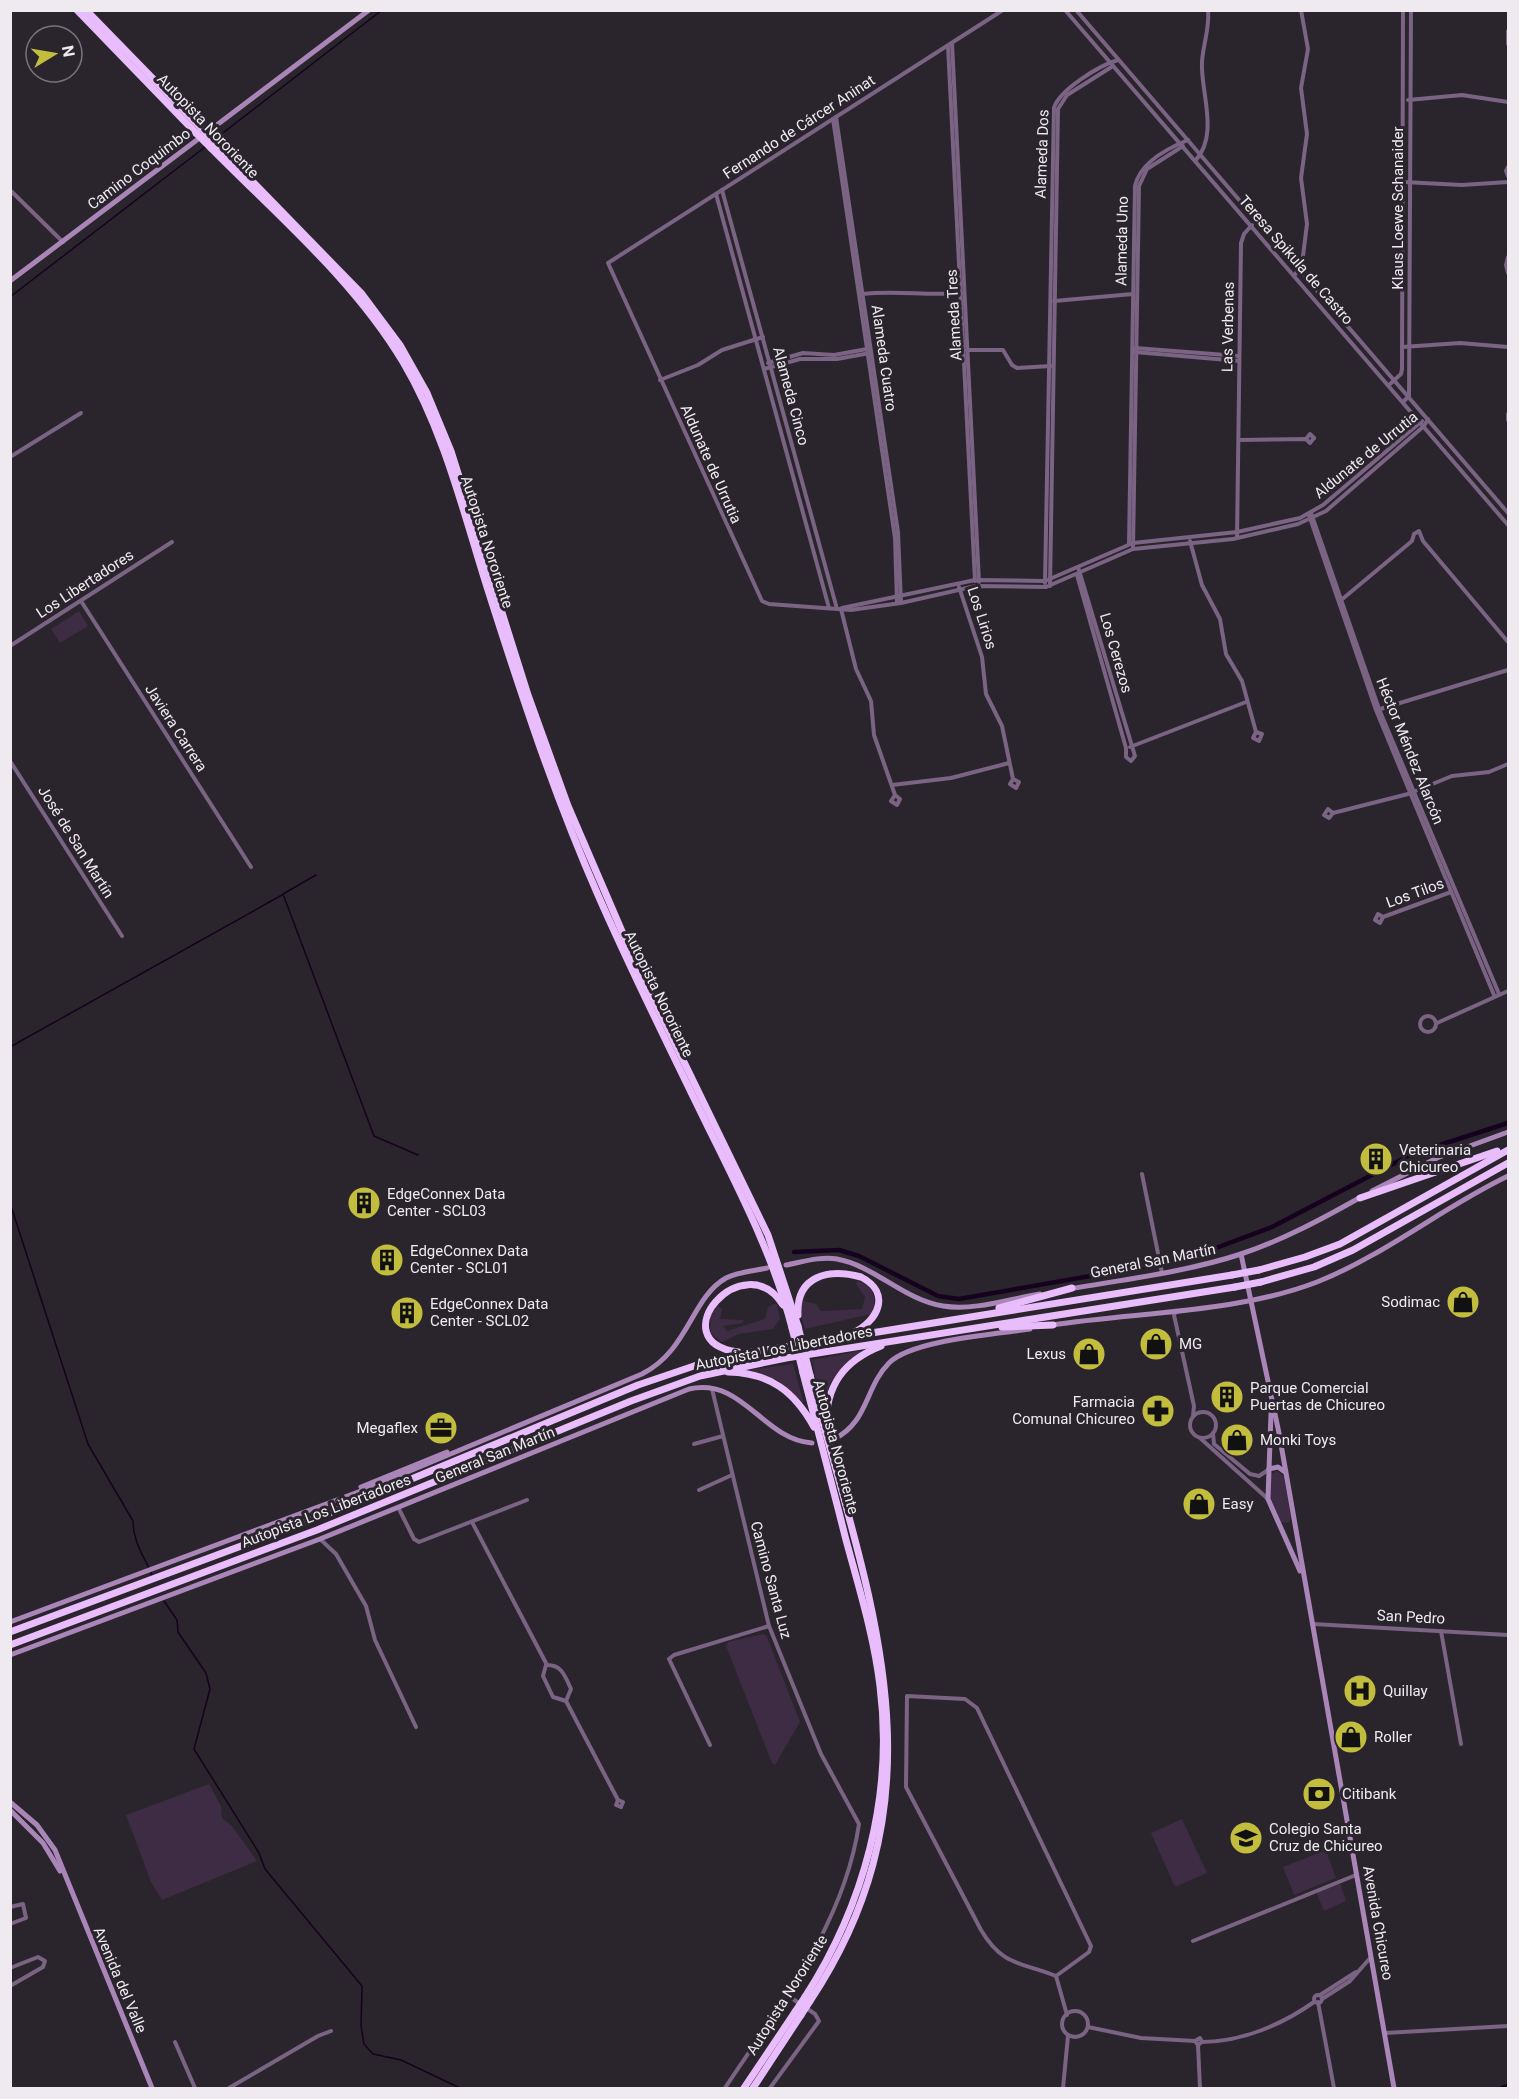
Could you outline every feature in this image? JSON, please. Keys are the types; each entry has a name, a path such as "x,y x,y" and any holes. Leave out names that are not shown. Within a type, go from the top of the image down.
{"highway":[{"name":"Autopista Nororiente","path":"77,10 362,294 400,345 427,393 451,451 525,686 572,816 633,957 768,1235 783,1275 807,1374 819,1436 874,1647 881,1700 883,1753 875,1826 861,1881 837,1941 807,1999"},
{"name":"Autopista Nororiente","path":"86,10 198,131"},
{"name":"Autopista Nororiente","path":"214,146 357,298 386,336 419,392 442,447 520,692 570,828 626,957 757,1227 774,1268 788,1315 795,1327"},
{"path":"1360,1198 1509,1149"},
{"name":"Autopista Los Libertadores","path":"10,1632 352,1504 638,1385 694,1366 747,1353 1259,1270 1340,1244 1509,1149"},
{"name":"Autopista Los Libertadores","path":"10,1645 334,1524 651,1393 714,1372 1261,1282 1314,1267 1353,1250 1509,1163"},
{"path":"795,1327 798,1299 807,1284 821,1276 857,1276 868,1281 875,1290 878,1310 869,1324 845,1337"},
{"path":"747,1353 727,1350 710,1337 705,1319 714,1302 742,1286 758,1285 774,1293 788,1315"},
{"path":"973,1316 1072,1288"},
{"path":"972,1328 1053,1325"},
{"path":"831,1442 827,1410 830,1393 837,1377 858,1356 897,1341"},
{"path":"714,1372 753,1374 777,1383 797,1400 819,1436"},
{"name":"Autopista Nororiente","path":"753,2088 798,2013 840,1950 865,1889 882,1825 889,1762 888,1708 881,1652 831,1442 807,1374"},
{"name":"Autopista Nororiente","path":"744,2088 798,2013"}],"street":[{"name":"Camino Coquimbo","path":"10,281 369,10"},
{"name":"Fernando de Cárcer Aninat","path":"608,263 1003,10"},
{"name":"Teresa Spikula de Castro","path":"1065,10 1509,525"},
{"name":"Teresa Spikula de Castro","path":"1076,10 1509,513"},
{"path":"1195,161 1201,155 1208,113 1202,67 1208,10"},
{"path":"1294,276 1300,269 1307,224 1301,183 1307,134 1301,88 1308,49 1301,10"},
{"name":"Klaus Loewe Schanaider","path":"1395,380 1402,371 1403,10"},
{"name":"Klaus Loewe Schanaider","path":"1409,396 1410,10"},
{"path":"1509,31 1509,44"},
{"name":"Alameda Tres","path":"950,44 977,583"},
{"name":"Alameda Dos","path":"1048,586 1055,105 1066,91 1118,60"},
{"path":"1403,100 1462,95 1509,102"},
{"path":"1502,100 1509,97"},
{"name":"Alameda Cuatro","path":"835,118 899,538 899,603"},
{"name":"Alameda Uno","path":"1131,550 1137,178 1147,165 1188,140"},
{"path":"1509,167 1506,171 1509,176"},
{"path":"1403,182 1462,185 1509,182"},
{"path":"10,190 63,242"},
{"name":"Alameda Cinco","path":"722,190 839,609"},
{"name":"Alameda Cinco","path":"716,194 830,609"},
{"name":"Las Verbenas","path":"1237,538 1241,243 1244,234 1257,221"},
{"path":"1509,257 1506,265 1509,273"},
{"name":"Aldunate de Urrutia","path":"608,263 760,600 769,604 851,610 899,603 959,586"},
{"path":"861,295 892,291 929,296 962,293"},
{"path":"1053,301 1135,294"},
{"path":"660,380 694,367 722,350 763,337"},
{"path":"1402,347 1460,343 1509,347"},
{"path":"965,350 1003,350 1012,365 1017,368 1051,366"},
{"path":"1134,350 1239,359"},
{"path":"764,366 800,359 837,359 869,351"},
{"path":"1389,385 1395,380"},
{"path":"1403,402 1409,396"},
{"path":"10,457 81,413"},
{"path":"1509,414 1509,420"},
{"name":"Aldunate de Urrutia","path":"839,609 849,605 977,583 1048,580 1131,544 1237,538 1312,519 1428,419"},
{"name":"Aldunate de Urrutia","path":"977,583 1048,586 1131,550 1237,532 1310,514 1422,424"},
{"path":"1239,440 1306,439"},
{"name":"Héctor Méndez Alarcón","path":"1310,514 1378,710 1410,793 1496,995"},
{"path":"1340,601 1412,541 1414,534 1418,531 1422,541 1509,642"},
{"path":"1190,540 1204,589 1220,619 1226,654 1242,681 1256,732"},
{"path":"1412,541 1422,541"},
{"name":"Los Libertadores","path":"10,646 172,542"},
{"name":"Los Cerezos","path":"1077,568 1129,750 1246,702"},
{"name":"Los Lirios","path":"959,586 982,657 986,694 1002,726 1013,778"},
{"name":"Javiera Carrera","path":"81,601 250,867"},
{"path":"839,609 856,669 872,704 875,739 895,795"},
{"path":"1378,710 1509,670"},
{"name":"José de San Martín","path":"10,761 122,936"},
{"path":"892,785 951,778 1009,763"},
{"path":"1333,813 1410,793 1452,776 1489,772 1509,764"},
{"name":"Los Tilos","path":"1383,917 1453,892"},
{"path":"1437,1023 1509,991"},
{"path":"1426,1017 1437,1023 1437,1029 1430,1032 1422,1028 1419,1020 1426,1017"},
{"name":"General San Martín","path":"786,1265 824,1259 843,1261 919,1298 949,1307 1162,1273 1241,1254 1288,1236 1437,1158 1509,1132"},
{"path":"1142,1174 1162,1273"},
{"path":"831,1442 849,1430 857,1421 882,1371 902,1353 924,1346 1053,1325 1173,1313 1293,1290 1330,1276 1509,1176"},
{"name":"Avenida Chicureo","path":"1241,1254 1286,1473 1394,2088"},
{"name":"General San Martín","path":"10,1622 341,1498 654,1367 675,1348 718,1284 734,1275 767,1268"},
{"path":"1173,1313 1194,1403 1190,1429 1255,1484 1268,1499"},
{"path":"712,1387 738,1397 784,1435 812,1443"},
{"name":"General San Martín","path":"10,1655 320,1539 666,1397 695,1388 712,1387"},
{"name":"Camino Santa Luz","path":"712,1387 769,1626 821,1754 858,1820 845,1878 829,1923 787,1995"},
{"path":"1194,1403 1214,1418 1216,1426 1213,1433 1214,1444 1252,1476 1259,1476 1269,1469 1278,1467 1286,1473"},
{"name":"Avenida Chicureo","path":"1272,1408 1268,1499 1305,1584"},
{"path":"1193,1416 1203,1412"},
{"path":"1200,1438 1213,1433"},
{"path":"694,1444 723,1436"},
{"path":"699,1490 732,1475"},
{"path":"399,1507 417,1542 527,1500"},
{"path":"1278,1522 1287,1526 1293,1519"},
{"path":"472,1522 546,1665 543,1676 553,1696 566,1701 618,1800"},
{"path":"320,1539 336,1554 366,1606 375,1640 416,1727"},
{"name":"San Pedro","path":"1312,1624 1508,1635"},
{"path":"710,1745 669,1659 674,1655 716,1641 769,1626"},
{"path":"1440,1631 1461,1744"},
{"path":"1508,1635 1508,1641"},
{"path":"546,1665 557,1666 562,1671 571,1689 566,1701"},
{"path":"906,1697 959,1699 972,1702 1091,1946 1088,1953 1056,1976 1013,1962 997,1950 981,1930 906,1787 908,1734 906,1697"},
{"name":"Avenida del Valle","path":"10,1802 32,1820 47,1837 152,2088"},
{"name":"Avenida del Valle","path":"10,1810 43,1843 66,1880"},
{"path":"1193,1941 1357,1875"},
{"path":"10,1907 23,1904 27,1914 26,1918 10,1924"},
{"path":"10,1968 38,1957 45,1961 43,1968 10,1986"},
{"path":"1088,2027 1141,2038 1197,2043 1226,2040 1261,2030 1288,2018 1316,2002 1371,1958"},
{"path":"1056,1976 1067,2015 1063,2025 1068,2035 1063,2088"},
{"path":"725,2088 787,1995 815,2014 819,2021 770,2088"},
{"path":"1316,2002 1334,2088"},
{"path":"1067,2015 1074,2012 1083,2014 1088,2027"},
{"path":"1385,2033 1508,2026"},
{"path":"1068,2035 1080,2036 1088,2027"},
{"path":"229,2088 331,2031"},
{"path":"175,2042 195,2088"},
{"path":"1197,2043 1200,2088"}],"shaded area":[{"path":"79,611 88,626 60,643 51,629"},
{"path":"857,1281 871,1289 874,1304 871,1314 805,1329 800,1313 803,1301 816,1304 821,1311 862,1309 865,1297 856,1284"},
{"path":"777,1304 780,1319 773,1329 739,1334 722,1342 711,1334 710,1316 718,1306 722,1309 720,1319 744,1320 742,1323 723,1326 727,1331 765,1319 768,1307"},
{"path":"870,1349 853,1359 838,1372 826,1397 826,1408 822,1410 812,1360"},
{"path":"793,1364 804,1403 779,1381 765,1375 741,1371"},
{"path":"1277,1471 1284,1476 1291,1519 1288,1523 1281,1522 1270,1498 1270,1475"},
{"path":"764,1634 800,1722 775,1765 772,1763 726,1646 728,1642"},
{"path":"209,1784 221,1806 222,1818 232,1826 257,1861 162,1900 151,1882 126,1815"},
{"path":"1182,1819 1207,1873 1175,1887 1151,1833"},
{"path":"1326,1850 1336,1878 1294,1895 1283,1867"},
{"path":"1340,1883 1346,1901 1324,1911 1316,1892"}],"waterway":[{"path":"215,139 382,10"},
{"path":"10,297 205,147"},
{"path":"316,875 283,894 374,1136 418,1155"},
{"path":"10,1047 282,895"},
{"path":"794,1252 839,1250 859,1256 938,1296 959,1299 1153,1265 1205,1252 1272,1227 1412,1154 1508,1123"},
{"path":"10,1203 88,1444 133,1521 137,1542 152,1575"},
{"path":"164,1601 177,1620 178,1632 206,1673 210,1689 194,1749 259,1853 265,1869 362,1986 361,2026 364,2044 373,2054 401,2060 460,2088"},
{"path":"1502,2088 1508,2086"}],"place":[{"name":"Veterinaria Chicureo","path":"1376,1159"},
{"name":"EdgeConnex Data Center - SCL03","path":"364,1203"},
{"name":"EdgeConnex Data Center - SCL01","path":"387,1260"},
{"name":"Sodimac","path":"1463,1302"},
{"name":"EdgeConnex Data Center - SCL02","path":"407,1313"},
{"name":"MG","path":"1156,1344"},
{"name":"Lexus","path":"1089,1354"},
{"name":"Parque Comercial Puertas de Chicureo","path":"1227,1397"},
{"name":"Farmacia Comunal Chicureo","path":"1158,1411"},
{"name":"Megaflex","path":"441,1428"},
{"name":"Monki Toys","path":"1237,1440"},
{"name":"Easy","path":"1199,1504"},
{"name":"Quillay","path":"1360,1691"},
{"name":"Roller","path":"1351,1737"},
{"name":"Citibank","path":"1319,1794"},
{"name":"Colegio Santa Cruz de Chicureo","path":"1246,1838"}]}
